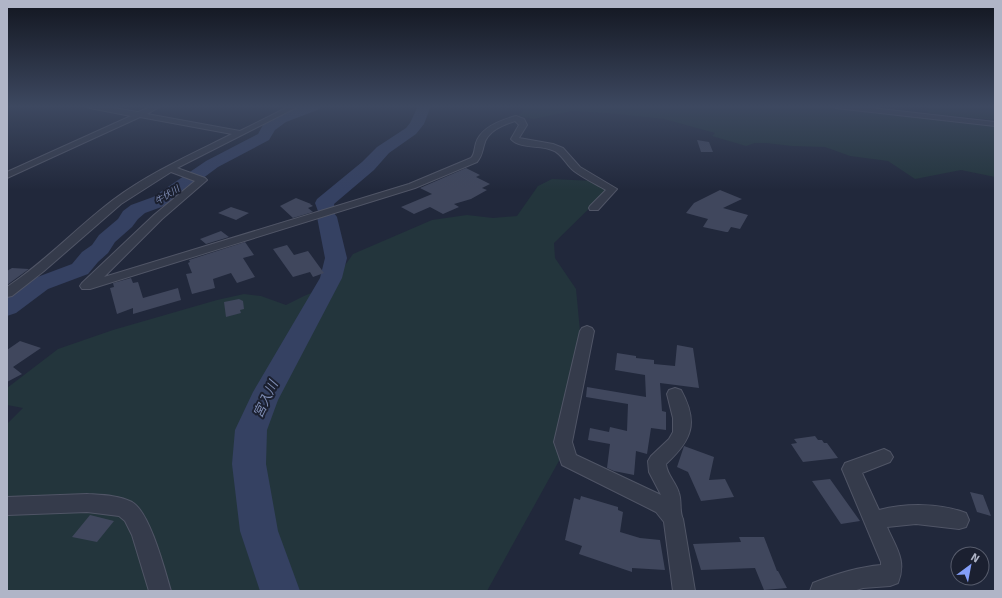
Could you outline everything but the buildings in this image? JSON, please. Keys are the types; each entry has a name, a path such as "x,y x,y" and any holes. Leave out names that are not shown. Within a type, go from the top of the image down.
{"street":[{"path":"7,175 98,134"},
{"path":"7,293 42,267 100,215 134,190 238,134"},
{"path":"171,169 202,180 158,217 86,286 412,186 474,160 478,156 480,142 486,134"},
{"path":"518,134 515,138 518,141 553,147 560,150 577,169 612,189 594,208"},
{"path":"588,331 563,442 568,460 663,506 673,518 684,591"},
{"path":"671,516 670,494 658,472 657,460 673,446 682,432 680,406 675,394"},
{"path":"822,591 863,577 890,575 892,562 851,469 884,457"},
{"path":"7,506 102,503 127,510 140,528 160,591"},
{"path":"874,521 891,515 919,514 959,520"}],"shaded area":[{"path":"714,134 995,134 995,177 961,170 915,179 888,161 850,156 825,147 792,146 766,143 755,143 746,146 712,136"},
{"path":"552,179 595,181 608,190 554,243 555,258 576,289 580,331 575,368 554,442 560,459 487,591 7,591 7,424 23,408 7,405 7,388 58,349 113,330 217,300 244,294 261,296 286,305 331,285 353,254 432,220 467,215 493,218 517,216 538,186"}],"waterway":[{"name":"牛伏川","path":"7,308 40,284 80,269 90,257 101,249 106,239 125,223 130,215 138,209 160,201 212,164 264,137 266,134"},
{"name":"宮入川","path":"326,210 324,203 368,166 383,150 407,134"},
{"name":"宮入川","path":"280,591 259,531 249,464 251,430 263,400 331,278 336,258 327,217"}]}
